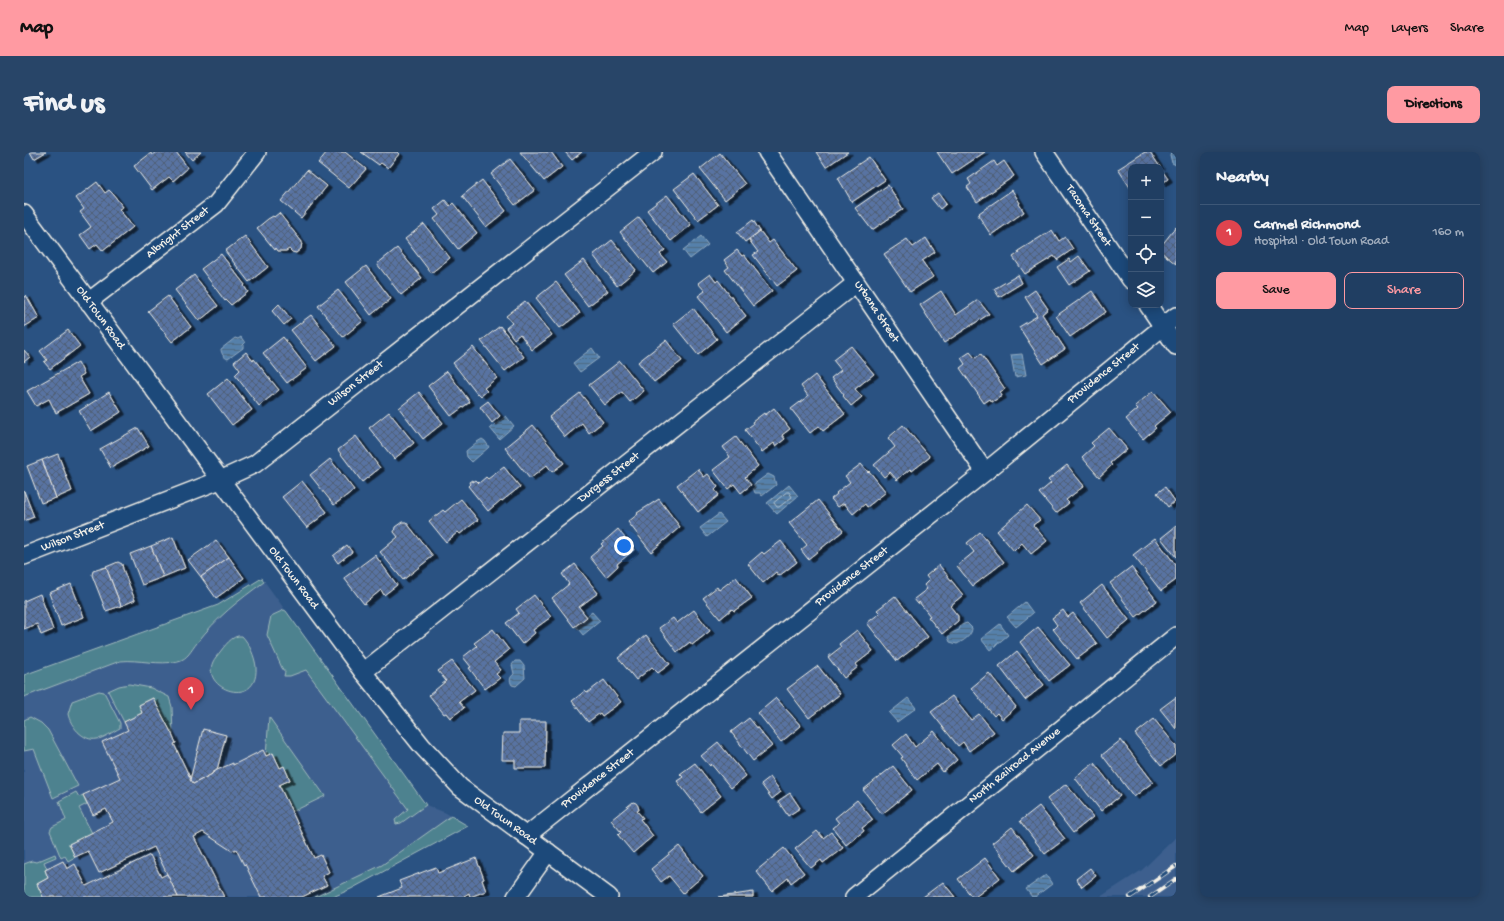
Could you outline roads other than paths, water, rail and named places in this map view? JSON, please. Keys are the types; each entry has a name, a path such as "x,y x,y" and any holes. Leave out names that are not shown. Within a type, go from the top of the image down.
{"street":[{"name":"Albright Street","path":"88,302 216,204 257,152"},
{"name":"Wilson Street","path":"24,556 220,480 254,464 653,152"},
{"name":"Urbana Street","path":"767,152 985,472"},
{"name":"Tacoma Street","path":"1044,152 1128,276"},
{"name":"Old Town Road","path":"24,214 363,672 422,746 460,787 609,897"},
{"name":"Durgess Street","path":"363,672 856,283"},
{"path":"1150,308 1176,346"},
{"name":"Providence Street","path":"526,836 985,472 1176,316"},
{"name":"North Railroad Avenue","path":"854,897 1176,636"},
{"path":"516,897 548,852"}],"water":[{"path":"1171,152 1176,152 1176,165 1172,163 1170,155"},
{"path":"701,236 708,245 690,259 683,250"},
{"path":"241,337 245,343 243,348 228,359 225,358 221,349 235,338 238,339"},
{"path":"592,348 599,358 580,372 573,363"},
{"path":"1022,354 1026,375 1015,377 1011,355"},
{"path":"506,416 514,426 499,439 490,428"},
{"path":"482,439 489,447 472,462 467,457 466,451"},
{"path":"768,474 774,477 776,485 762,496 760,493 755,493 753,488 755,487 753,485"},
{"path":"789,485 798,496 777,514 767,503"},
{"path":"719,514 726,522 707,537 700,528"},
{"path":"1025,602 1033,613 1016,627 1007,617"},
{"path":"592,612 600,621 583,635 575,625"},
{"path":"967,623 972,628 969,636 957,644 950,642 948,637 951,633 959,630 961,625"},
{"path":"1000,624 1008,635 990,650 981,639"},
{"path":"515,661 520,661 524,666 525,678 516,686 512,685 510,680 514,674 512,665"},
{"path":"908,698 916,708 897,722 889,713"},
{"path":"1046,875 1052,884 1035,897 1032,897 1026,889"}],"railway":[{"path":"1130,897 1176,866"},
{"path":"1150,897 1176,879"}],"place":[{"name":"Carmel Richmond","path":"191,710"}]}
